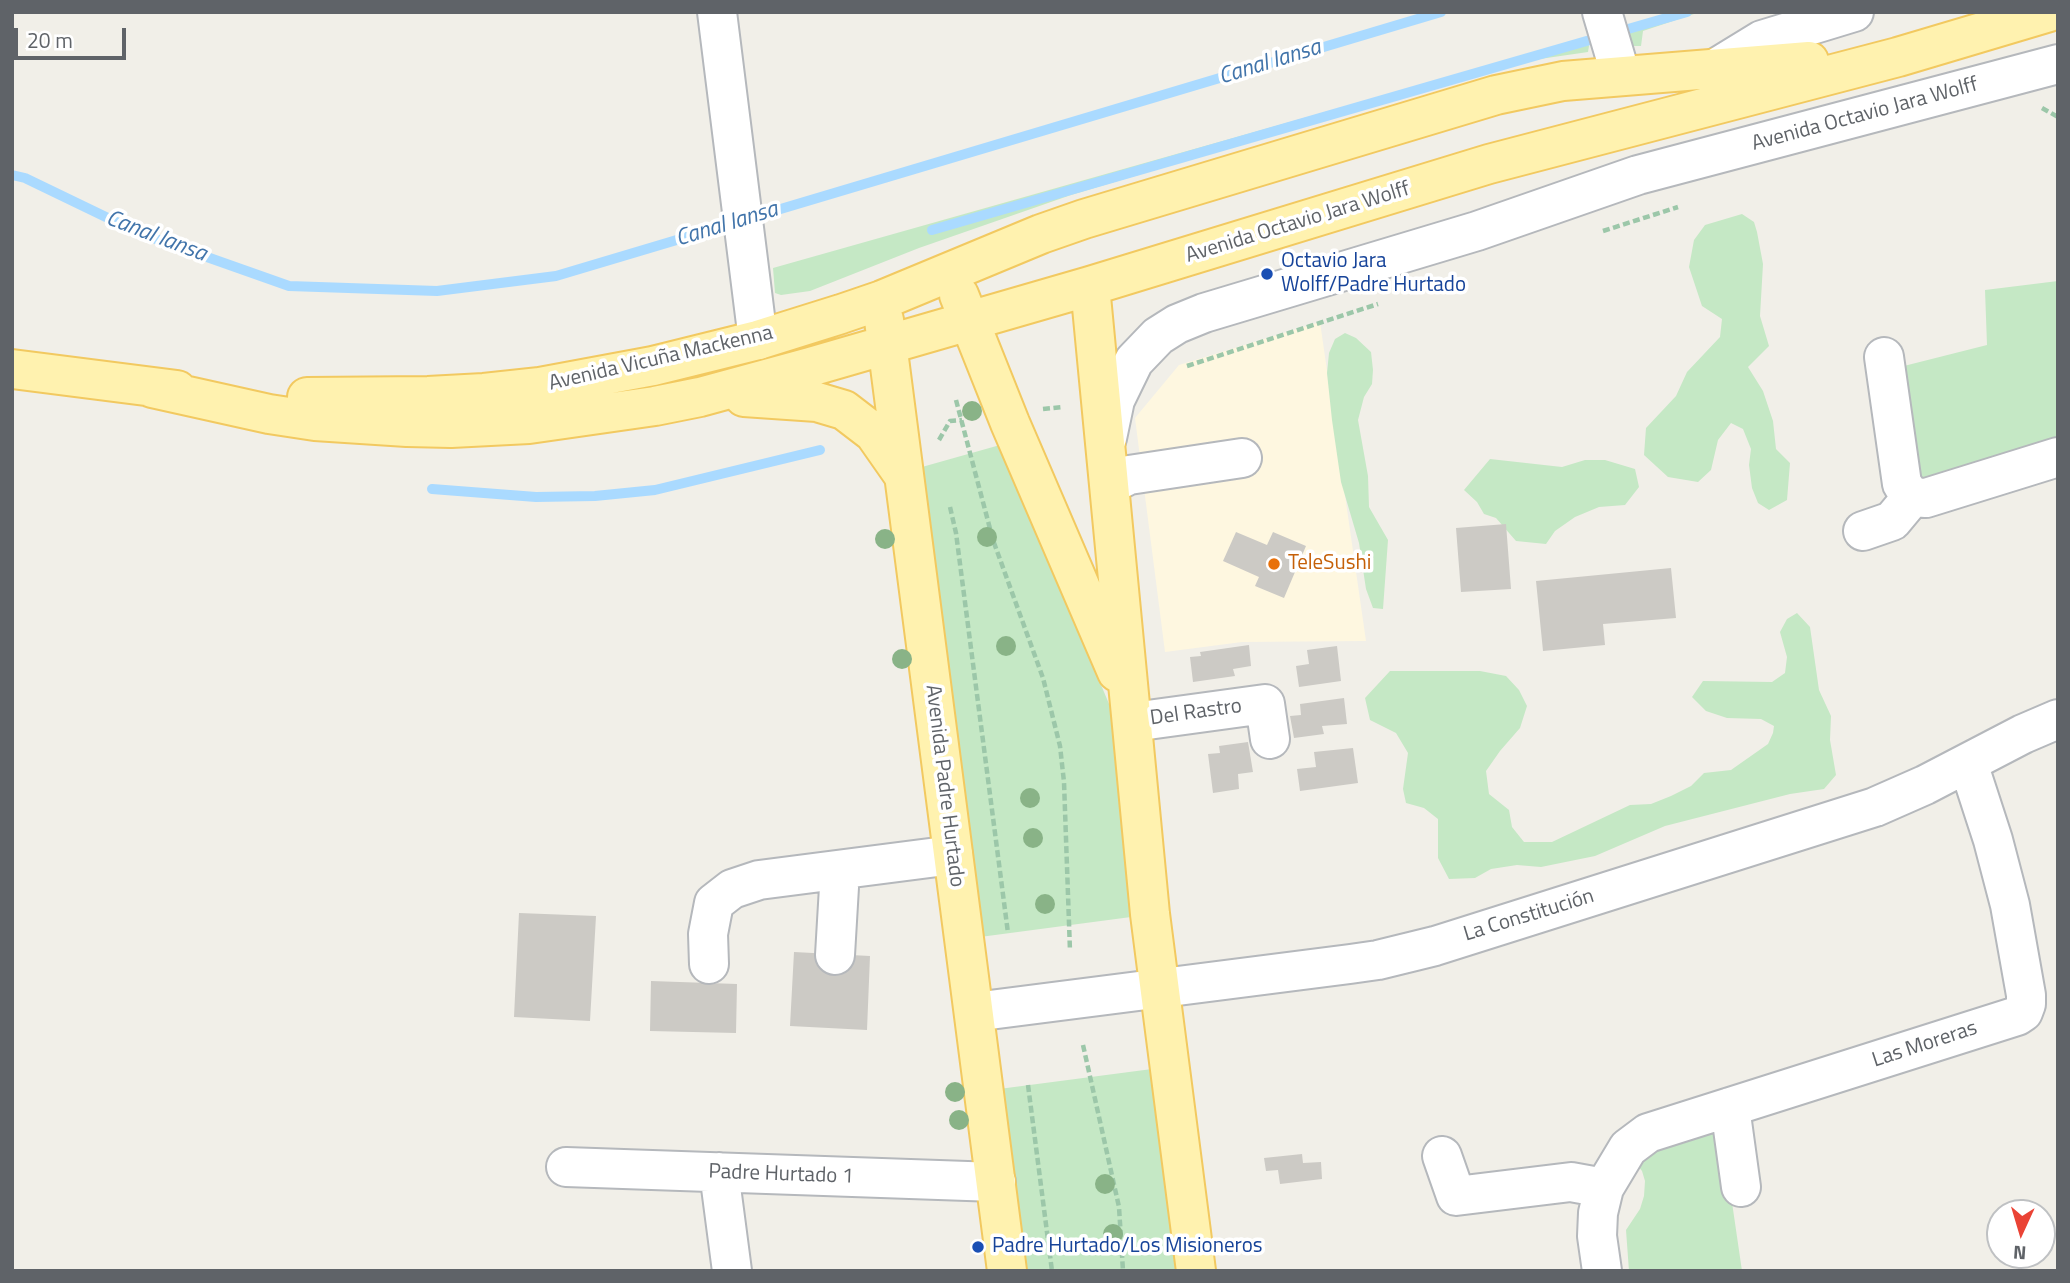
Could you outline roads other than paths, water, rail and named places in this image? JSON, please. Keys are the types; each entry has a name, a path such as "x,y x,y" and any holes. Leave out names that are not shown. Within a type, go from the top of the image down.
{"main road":[{"name":"Avenida Octavio Jara Wolff","path":"700,397 810,368 1090,286 1489,164 1898,57 2049,12"},
{"name":"Avenida Octavio Jara Wolff","path":"950,271 1084,219 1496,95 1563,81 1789,64 1852,52 1898,57"},
{"name":"Avenida Vicuña Mackenna","path":"12,369 152,388 323,397 484,393 601,376 758,340 881,300 950,271"},
{"path":"950,271 1132,714"},
{"path":"1090,286 1150,914 1196,1271"},
{"name":"Avenida Padre Hurtado","path":"881,300 1007,1271"},
{"name":"Avenida Vicuña Mackenna","path":"152,388 269,414 315,421 451,428 568,419 700,397"},
{"path":"700,397 789,398 844,410 874,433 905,479"}],"street":[{"path":"717,12 758,340"},
{"path":"1602,12 1620,76"},
{"path":"1713,70 1762,40 1854,12"},
{"name":"Avenida Octavio Jara Wolff","path":"1108,467 1107,429 1115,400 1134,361 1158,337 1177,324 1204,313 1477,231 1638,175 2058,64"},
{"path":"1885,357 1902,484 1912,497 1926,498 2058,457"},
{"path":"1108,467 1129,475 1242,458"},
{"path":"1863,531 1892,521 1912,497"},
{"name":"Del Rastro","path":"1132,714 1265,704 1270,739"},
{"name":"La Constitución","path":"974,1012 1378,960 1435,946 1875,807 2058,719"},
{"name":"Las Moreras","path":"1602,1271 1598,1213 1604,1188 1628,1148 1648,1133 2023,1012 2026,995 2010,905 1993,840 1968,763"},
{"path":"709,964 708,934 714,903 732,889 759,880 953,855"},
{"path":"835,955 840,870"},
{"path":"1730,1107 1741,1187"},
{"path":"1442,1156 1457,1196 1572,1182 1604,1188"},
{"name":"Padre Hurtado 1","path":"566,1167 996,1182"},
{"path":"719,1172 732,1271"}],"waterway":[{"name":"Canal Iansa","path":"12,175 25,178 139,233 289,286 437,291 556,276 1441,12"},
{"path":"932,230 1687,12"},
{"path":"432,489 536,497 595,496 655,490 820,450"}],"place":[{"name":"Octavio Jara Wolff/Padre Hurtado","path":"1267,274"},
{"name":"TeleSushi","path":"1274,564"},
{"name":"Padre Hurtado/Los Misioneros","path":"978,1247"}]}
